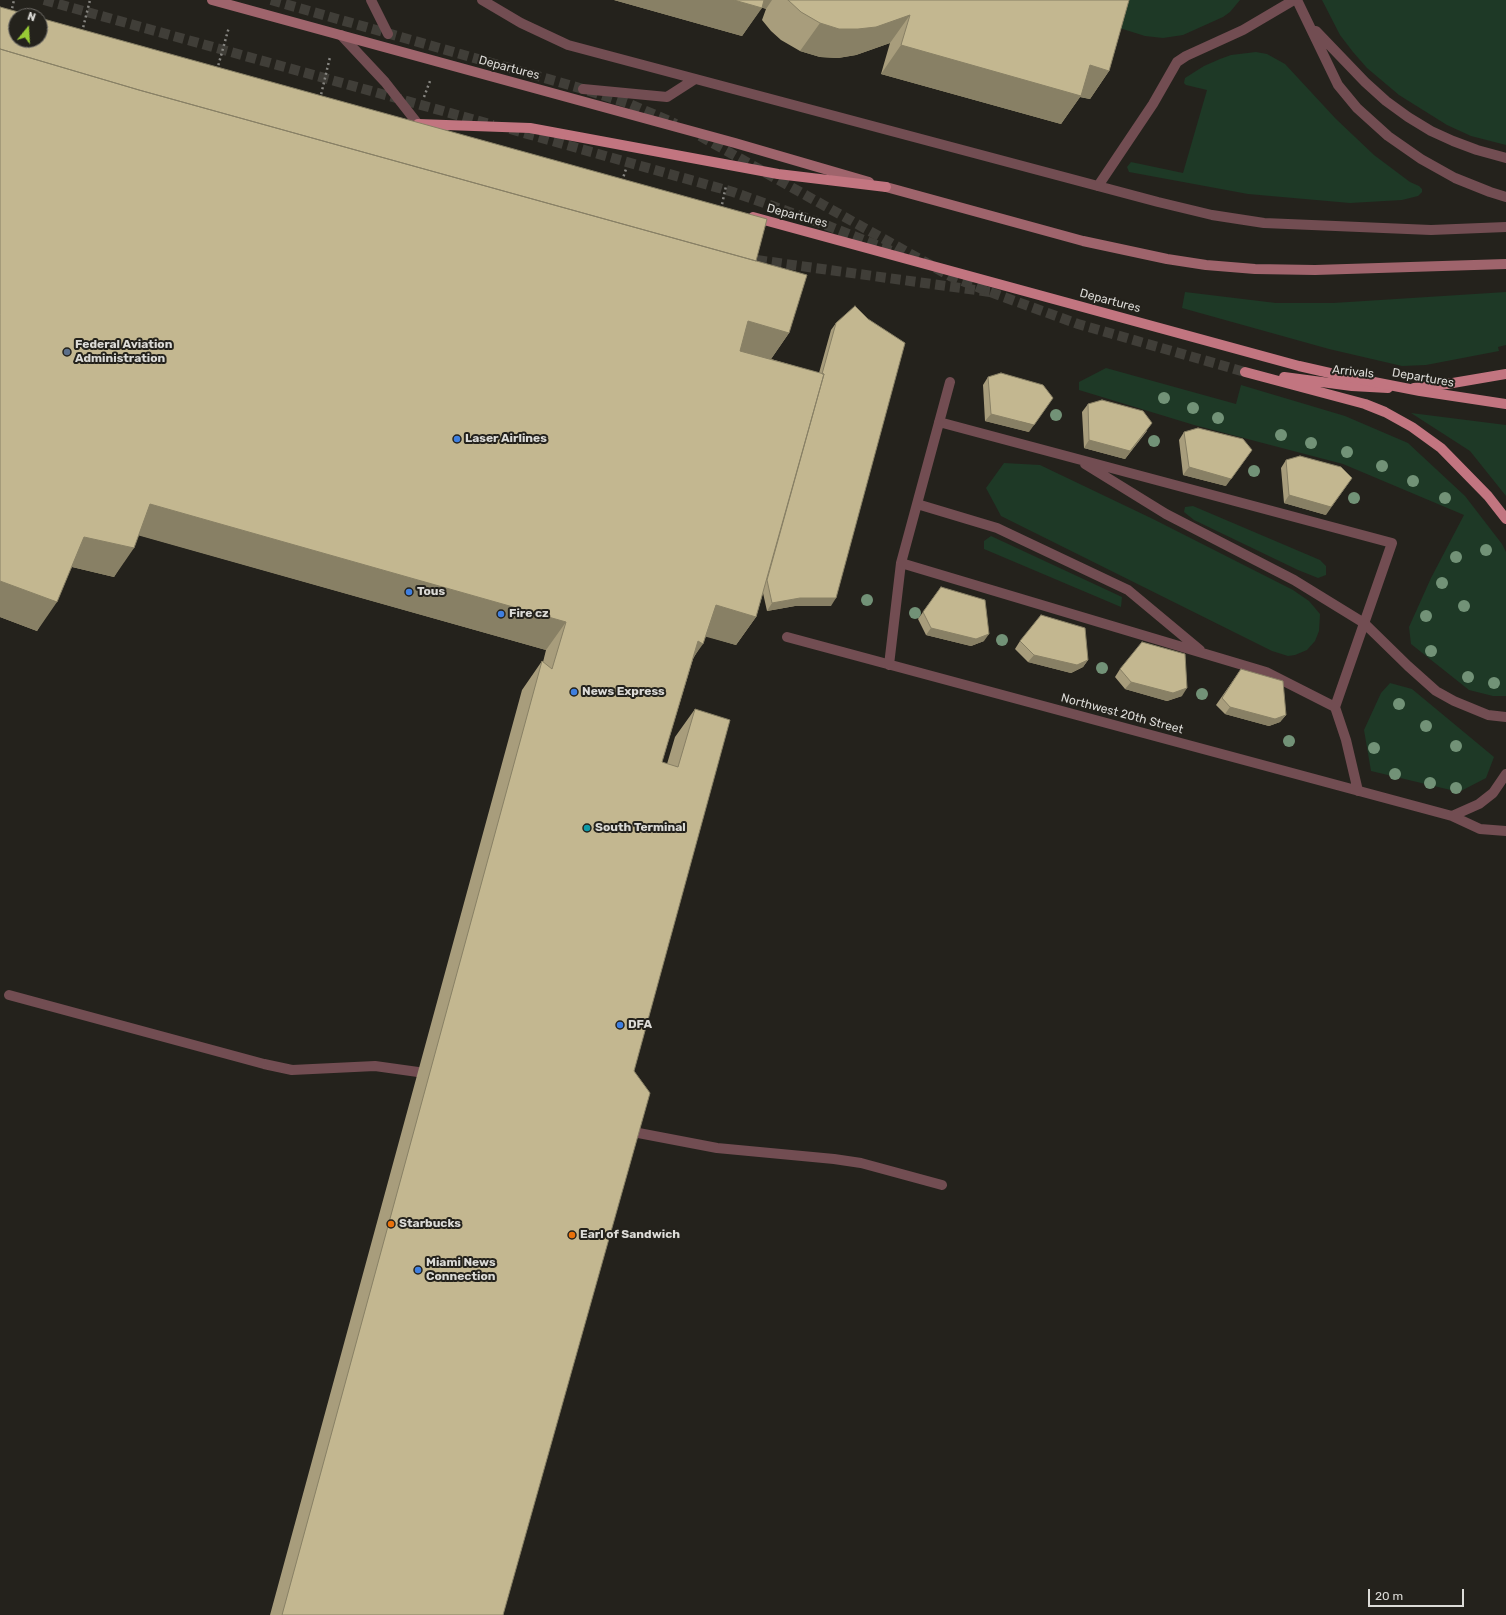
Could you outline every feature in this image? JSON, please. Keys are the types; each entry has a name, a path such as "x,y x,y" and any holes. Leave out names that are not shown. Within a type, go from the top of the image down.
{"main road":[{"name":"Departures","path":"212,0 735,142 1014,223 1083,241 1167,259 1206,265 1255,269 1362,270 1506,264"},
{"path":"402,120 456,135"},
{"path":"418,124 530,128 778,174 886,187"},
{"name":"Departures","path":"741,214 1299,366 1420,391 1506,404"},
{"name":"Arrivals","path":"1506,374 1427,387 1383,388 1352,386 1244,372 1365,404 1385,412 1412,427 1441,448 1488,496 1506,519"}],"lane":[{"path":"371,0 388,34"},
{"path":"482,0 522,23 568,44 1098,186 1205,213 1264,223 1431,230 1506,227"},
{"path":"1098,186 1153,104 1177,62 1186,56 1243,30 1296,0 1338,85 1357,108 1388,136 1421,159 1455,178 1506,197"},
{"path":"1310,26 1365,82 1386,101 1408,116 1431,131 1453,141 1477,150 1506,158"},
{"path":"341,35 385,82 418,124"},
{"path":"582,89 666,97 695,79"},
{"path":"889,664 901,563 950,382"},
{"path":"939,422 1392,543 1335,708 1346,740 1358,791"},
{"path":"1076,459 1166,514 1294,580 1364,623 1390,650 1436,690 1454,701 1472,710 1506,717"},
{"path":"917,504 997,528 1128,590 1204,653"},
{"path":"901,563 1266,672 1335,708"},
{"name":"Northwest 20th Street","path":"786,637 1452,816 1480,829 1506,831"},
{"path":"1452,816 1479,804 1493,793 1506,774"},
{"path":"10,995 264,1064 292,1070 375,1066 418,1072"},
{"path":"628,1131 717,1148 861,1163 942,1185"}],"path":[{"path":"82,33 90,0"},
{"path":"217,71 231,21"},
{"path":"319,100 331,56"},
{"path":"622,184 628,162"},
{"path":"721,211 727,183"}],"green space":[{"path":"1099,0 1240,0 1230,12 1223,17 1183,35 1163,38 1145,36 1110,25"},
{"path":"1322,0 1506,0 1506,145 1471,136 1447,125 1399,95 1367,68 1353,52 1340,35"},
{"path":"1256,52 1267,54 1285,64 1336,119 1374,155 1410,182 1419,186 1422,189 1422,192 1418,196 1402,200 1350,203 1248,194 1129,172 1127,167 1131,162 1183,173 1207,90 1186,85 1184,83 1185,78 1204,66 1220,59 1231,55"},
{"path":"1185,292 1276,303 1333,303 1506,292 1506,345 1498,347 1499,351 1426,365 1402,366 1329,349 1182,308"},
{"path":"1106,368 1236,404 1241,385 1345,416 1408,443 1465,496 1502,544 1506,552 1506,696 1493,696 1469,690 1411,644 1409,627 1431,578 1464,515 1343,464 1194,425 1079,390 1079,382"},
{"path":"1411,413 1506,425 1506,496 1470,451"},
{"path":"1004,463 1040,465 1153,519 1293,590 1309,601 1320,614 1319,631 1315,641 1307,650 1295,655 1288,656 1272,651 1001,516 986,488"},
{"path":"1193,506 1320,560 1326,566 1326,575 1318,578 1298,570 1194,520 1184,512 1185,507"},
{"path":"991,536 1122,597 1121,607 984,549 984,541"},
{"path":"1390,683 1412,689 1494,757 1486,778 1459,792 1371,771 1364,730 1381,693"}],"building":[{"path":"734,0 764,0 762,8"},
{"path":"788,0 1129,0 1109,71 1090,65 1081,96 901,45 910,15 876,27 839,29 820,23 801,12"},
{"path":"0,7 8,9 8,48 48,48 48,20 767,219 756,261 139,90 0,49"},
{"name":"South Terminal","path":"0,49 139,90 807,275 789,333 748,321 740,351 824,374 756,617 716,605 703,644 698,641 662,762 678,767 695,709 730,720 634,1071 650,1093 503,1615 282,1615 542,661 552,669 566,622 150,504 134,548 84,537 57,602 0,581"},
{"path":"855,306 868,319 905,343 836,598 800,598 772,603 767,580 824,374 822,374 836,323"},
{"path":"1001,373 1043,385 1053,398 1034,425 991,414 988,377"},
{"path":"1102,400 1143,411 1152,423 1130,451 1089,440 1088,404"},
{"path":"1198,428 1243,439 1252,450 1231,479 1189,467 1184,432"},
{"path":"1300,456 1341,467 1352,478 1331,507 1289,495 1286,460"},
{"path":"941,587 985,600 989,634 976,639 931,628 923,612"},
{"path":"1041,615 1085,628 1088,660 1077,665 1034,655 1020,641"},
{"path":"1142,642 1185,654 1187,688 1173,693 1131,682 1120,669"},
{"path":"1241,669 1283,681 1286,715 1275,719 1230,707 1222,698"}],"tunnel":[{"path":"44,0 493,125"},
{"path":"271,0 583,89 630,104 676,124"},
{"path":"510,129 733,192 826,225 894,252"},
{"path":"700,136 950,276 1078,324 1245,372"},
{"path":"742,258 990,292"}],"place":[{"name":"Federal Aviation Administration","path":"67,352"},
{"name":"Laser Airlines","path":"457,439"},
{"name":"Tous","path":"409,592"},
{"name":"Fire cz","path":"501,614"},
{"name":"News Express","path":"574,692"},
{"name":"South Terminal","path":"587,828"},
{"name":"DFA","path":"620,1025"},
{"name":"Starbucks","path":"391,1224"},
{"name":"Earl of Sandwich","path":"572,1235"},
{"name":"Miami News Connection","path":"418,1270"}]}
